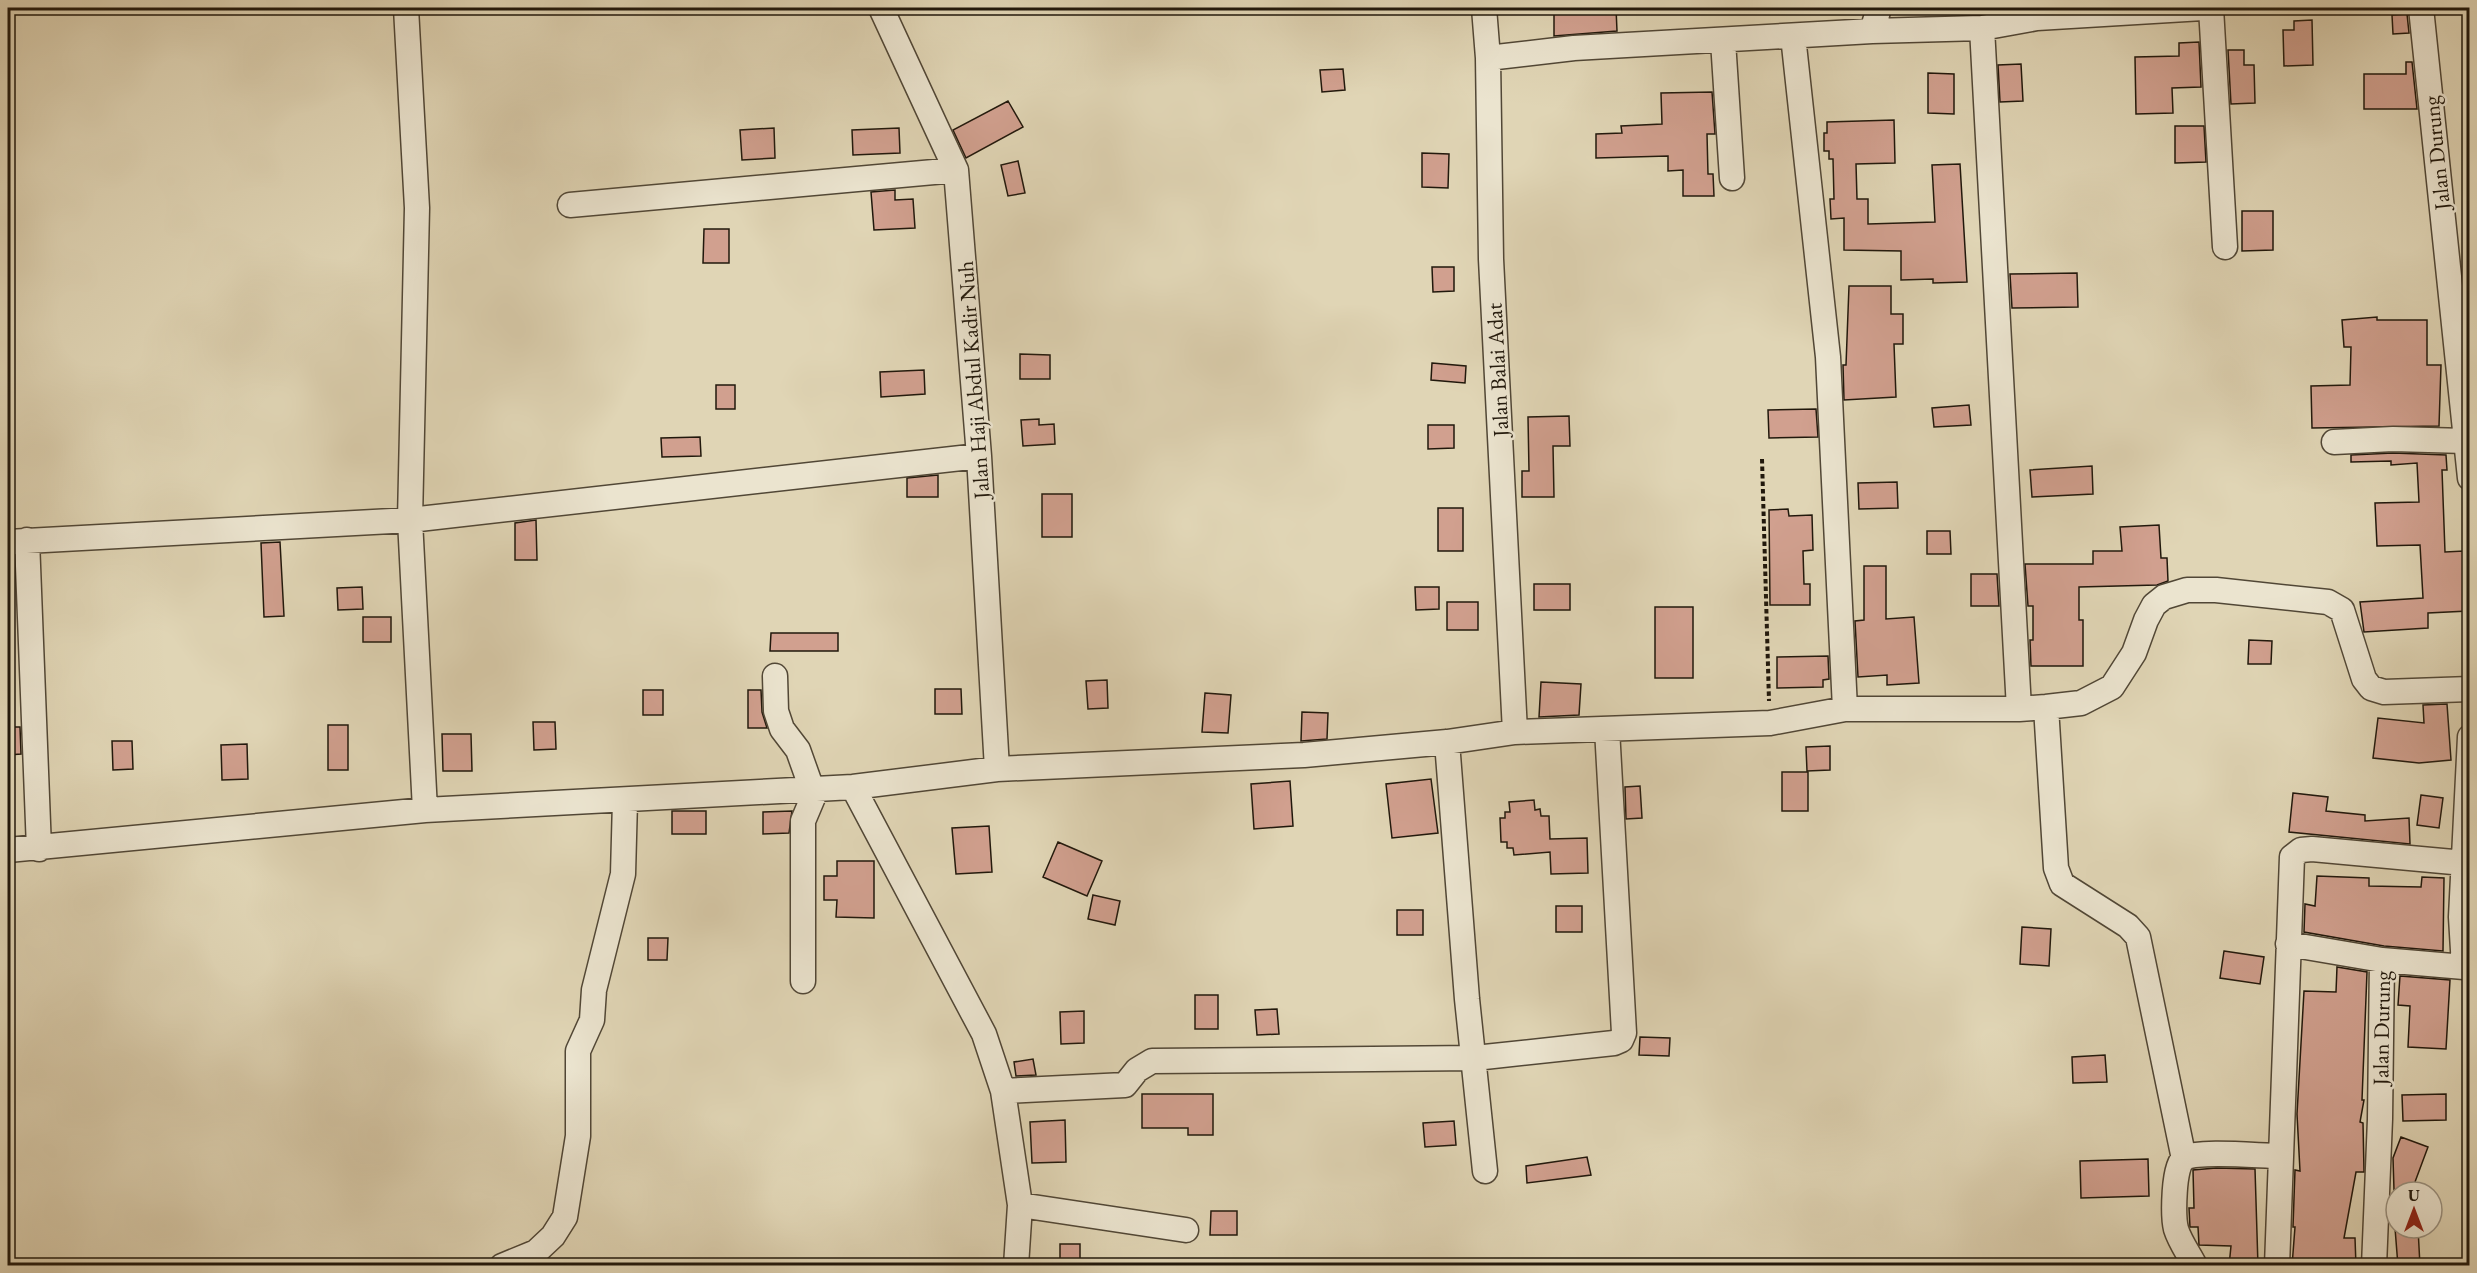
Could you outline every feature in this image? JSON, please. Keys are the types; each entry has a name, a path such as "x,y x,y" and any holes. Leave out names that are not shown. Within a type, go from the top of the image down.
{"street":[{"path":"406,8 417,208 410,520 425,810"},
{"name":"Jalan Haji Abdul Kadir Nuh","path":"881,8 956,170 979,456 997,769"},
{"name":"Jalan Balai Adat","path":"1484,8 1488,58 1491,259 1515,732"},
{"path":"1872,31 1879,8"},
{"path":"1488,58 1574,48 1872,31 1982,28 2037,13 2203,8"},
{"path":"2211,8 2225,247"},
{"name":"Jalan Durung","path":"2421,8 2469,478"},
{"path":"1982,28 2019,709"},
{"path":"1793,36 1828,357 1845,709"},
{"path":"1723,41 1732,178"},
{"path":"570,205 956,170"},
{"path":"2334,442 2393,439 2465,441"},
{"path":"39,849 17,541 410,520 979,456"},
{"path":"8,850 39,849 425,810 852,787 997,769 1304,755 1447,742 1515,732 1770,723 1845,709 2019,709 2081,703 2112,687 2134,653 2154,605 2164,597 2187,590 2258,593 2328,602 2342,610 2364,679 2371,688 2384,692 2469,689"},
{"path":"775,676 776,711 782,729 798,750 812,789 813,800 804,820 804,981"},
{"path":"2046,707 2056,868 2062,884 2128,926 2138,937 2184,1159"},
{"path":"1003,1091 1125,1085 1137,1070 1152,1061 1475,1058 1614,1043 1621,1040 1624,1033 1607,729"},
{"name":"Jalan Durung","path":"2374,1266 2380,1119 2382,960 2464,967 2461,917 2469,737"},
{"path":"1447,742 1467,999 1475,1058 1485,1171"},
{"path":"852,787 984,1034 1003,1091 1020,1205 1016,1266"},
{"path":"502,1266 536,1252 553,1236 565,1217 578,1136 578,1051 592,1020 594,990 623,874 625,801"},
{"path":"2277,1266 2292,857 2301,850 2464,863"},
{"path":"2288,944 2382,960"},
{"path":"2195,1266 2174,1222 2177,1166 2184,1159 2200,1154 2280,1156"},
{"path":"1020,1205 1186,1230"}],"path":[{"path":"1762,459 1770,723"}],"building":[{"path":"1554,8 1616,8 1617,31 1554,36"},
{"path":"2407,14 2409,33 2393,34 2392,15"},
{"path":"2312,20 2313,65 2284,66 2283,30 2294,30 2294,21"},
{"path":"2199,42 2201,87 2172,88 2173,113 2136,114 2135,57 2179,56 2179,43"},
{"path":"2228,50 2244,50 2244,65 2254,65 2255,103 2231,104"},
{"path":"2406,62 2412,62 2417,109 2364,109 2364,74 2406,74"},
{"path":"2021,64 2023,101 2000,102 1998,65"},
{"path":"1343,69 1345,90 1322,92 1320,70"},
{"path":"1928,73 1954,74 1954,114 1928,113"},
{"path":"1712,92 1715,134 1707,134 1708,174 1713,174 1714,196 1683,196 1683,170 1668,171 1668,156 1596,158 1596,134 1622,133 1621,126 1662,124 1661,93"},
{"path":"1008,101 1023,127 966,158 953,130"},
{"path":"1894,120 1895,163 1856,164 1857,199 1868,199 1868,224 1935,222 1932,165 1960,164 1967,282 1933,283 1933,279 1901,280 1901,251 1844,250 1844,218 1831,219 1830,199 1834,199 1833,159 1829,159 1829,151 1824,151 1824,133 1827,133 1827,122"},
{"path":"2175,126 2204,126 2206,162 2175,163"},
{"path":"774,128 775,158 742,160 740,130"},
{"path":"899,128 900,153 853,155 852,130"},
{"path":"1422,153 1449,154 1448,188 1422,187"},
{"path":"1018,161 1025,193 1008,196 1001,165"},
{"path":"895,190 895,200 913,199 915,228 874,230 871,192"},
{"path":"2242,211 2273,211 2273,250 2242,251"},
{"path":"704,229 729,229 729,263 703,263"},
{"path":"1432,267 1454,267 1454,291 1433,292"},
{"path":"2077,273 2078,307 2012,308 2010,274"},
{"path":"1849,286 1891,286 1891,314 1903,314 1903,344 1894,344 1896,397 1844,400 1843,365 1846,365"},
{"path":"2377,317 2377,320 2427,320 2427,365 2441,365 2439,426 2312,428 2311,386 2350,385 2351,347 2344,347 2342,320"},
{"path":"1020,354 1050,355 1050,379 1020,379"},
{"path":"1432,363 1466,366 1465,383 1431,380"},
{"path":"924,370 925,394 881,397 880,372"},
{"path":"716,385 735,385 735,409 716,409"},
{"path":"1969,405 1971,425 1934,427 1932,408"},
{"path":"1816,409 1818,437 1769,438 1768,410"},
{"path":"1569,416 1570,446 1553,446 1554,497 1522,497 1522,471 1529,471 1528,417"},
{"path":"1039,419 1039,425 1054,424 1055,444 1023,446 1021,420"},
{"path":"1428,425 1454,425 1454,448 1428,449"},
{"path":"700,437 701,456 662,457 661,438"},
{"path":"2393,453 2446,455 2447,470 2442,470 2445,552 2464,551 2468,611 2428,613 2428,628 2364,632 2360,602 2423,598 2420,545 2377,546 2375,503 2419,502 2417,463 2391,465 2391,461 2351,462 2351,455"},
{"path":"2092,466 2093,494 2032,497 2030,470"},
{"path":"938,475 938,497 907,497 907,478"},
{"path":"1897,482 1898,508 1859,509 1858,483"},
{"path":"1042,494 1072,494 1072,537 1042,537"},
{"path":"1438,508 1463,508 1463,551 1438,551"},
{"path":"1788,509 1789,516 1812,515 1813,550 1803,551 1804,584 1810,584 1810,605 1770,605 1769,510"},
{"path":"536,520 537,560 515,560 515,523"},
{"path":"2159,525 2161,558 2167,558 2168,581 2157,585 2079,587 2079,620 2083,620 2083,666 2031,666 2030,640 2033,640 2033,606 2028,606 2025,564 2093,564 2093,551 2122,551 2120,527"},
{"path":"1927,531 1950,531 1951,554 1927,554"},
{"path":"280,542 284,616 264,617 261,543"},
{"path":"1864,566 1886,566 1886,619 1914,617 1919,683 1887,685 1887,675 1858,677 1855,621 1864,620"},
{"path":"1971,574 1997,574 1999,606 1971,606"},
{"path":"1534,584 1570,584 1570,610 1534,610"},
{"path":"362,587 363,609 338,610 337,588"},
{"path":"1415,587 1439,587 1439,609 1416,610"},
{"path":"1447,602 1478,602 1478,630 1447,630"},
{"path":"1655,607 1693,607 1693,678 1655,678"},
{"path":"363,617 391,617 391,642 363,642"},
{"path":"771,633 838,633 838,651 770,651"},
{"path":"2249,640 2272,641 2271,664 2248,664"},
{"path":"1828,656 1829,679 1823,680 1823,687 1777,688 1777,657"},
{"path":"1107,680 1108,708 1088,709 1086,681"},
{"path":"1541,682 1581,684 1579,715 1539,717"},
{"path":"935,689 961,689 962,714 935,714"},
{"path":"643,690 663,690 663,715 643,715"},
{"path":"748,690 761,690 762,712 767,728 748,728"},
{"path":"1205,693 1231,695 1228,733 1202,732"},
{"path":"2447,704 2451,760 2419,763 2373,758 2378,718 2424,723 2423,705"},
{"path":"1302,712 1328,713 1327,739 1301,741"},
{"path":"533,722 555,722 556,749 534,750"},
{"path":"328,725 348,725 348,770 328,770"},
{"path":"8,727 20,727 21,754 8,755"},
{"path":"442,734 471,734 472,771 443,771"},
{"path":"112,741 132,741 133,769 113,770"},
{"path":"247,744 248,779 222,780 221,745"},
{"path":"1830,746 1830,770 1807,771 1806,747"},
{"path":"1782,772 1808,772 1808,811 1782,811"},
{"path":"1431,779 1438,833 1392,838 1386,784"},
{"path":"1290,781 1293,826 1254,829 1251,784"},
{"path":"1640,786 1642,818 1626,819 1625,787"},
{"path":"2293,793 2328,797 2326,811 2365,815 2365,821 2409,818 2410,844 2289,832"},
{"path":"2421,795 2443,798 2439,828 2417,825"},
{"path":"1534,800 1535,810 1540,809 1541,816 1549,816 1550,839 1587,838 1588,873 1551,874 1550,852 1514,855 1513,848 1507,848 1507,842 1501,842 1500,818 1505,818 1505,812 1510,812 1509,802"},
{"path":"672,811 706,811 706,834 672,834"},
{"path":"792,811 789,833 763,834 763,812"},
{"path":"989,826 992,872 956,874 952,828"},
{"path":"1058,842 1102,861 1087,896 1043,877"},
{"path":"837,861 874,861 874,918 836,917 837,900 824,900 824,876 837,876"},
{"path":"2317,876 2369,878 2369,886 2421,887 2422,877 2444,878 2443,951 2384,946 2304,932 2305,904 2315,906"},
{"path":"1093,895 1120,901 1115,925 1088,919"},
{"path":"1556,906 1582,906 1582,932 1556,932"},
{"path":"1397,910 1423,910 1423,935 1397,935"},
{"path":"2022,927 2051,929 2049,966 2020,964"},
{"path":"648,938 668,938 667,960 648,960"},
{"path":"2224,951 2264,957 2260,984 2220,978"},
{"path":"2337,967 2367,972 2362,1100 2364,1100 2360,1122 2363,1123 2364,1172 2356,1172 2344,1238 2355,1238 2356,1266 2292,1266 2295,1170 2300,1171 2297,1114 2304,991 2336,992"},
{"path":"2400,976 2450,980 2446,1049 2408,1047 2410,1006 2398,1005"},
{"path":"1195,995 1218,995 1218,1029 1195,1029"},
{"path":"1277,1009 1279,1034 1257,1035 1255,1010"},
{"path":"1084,1011 1084,1043 1061,1044 1060,1012"},
{"path":"1640,1037 1670,1038 1669,1056 1639,1055"},
{"path":"2105,1055 2107,1082 2073,1083 2072,1057"},
{"path":"1033,1059 1036,1075 1016,1076 1014,1062"},
{"path":"1142,1094 1213,1094 1213,1135 1188,1135 1188,1128 1142,1128"},
{"path":"2446,1094 2446,1120 2403,1121 2402,1095"},
{"path":"1065,1120 1066,1162 1032,1163 1030,1122"},
{"path":"1454,1121 1456,1145 1425,1147 1423,1123"},
{"path":"2401,1137 2428,1147 2416,1180 2394,1180 2393,1158"},
{"path":"1587,1157 1591,1175 1527,1183 1526,1166"},
{"path":"2148,1159 2149,1196 2081,1198 2080,1161"},
{"path":"2255,1169 2258,1266 2229,1266 2231,1246 2199,1245 2198,1227 2190,1227 2189,1208 2194,1208 2193,1170"},
{"path":"1211,1211 1237,1211 1237,1235 1210,1235"},
{"path":"2396,1240 2419,1240 2420,1266 2398,1266"},
{"path":"1060,1244 1080,1244 1080,1266 1060,1266"}]}
